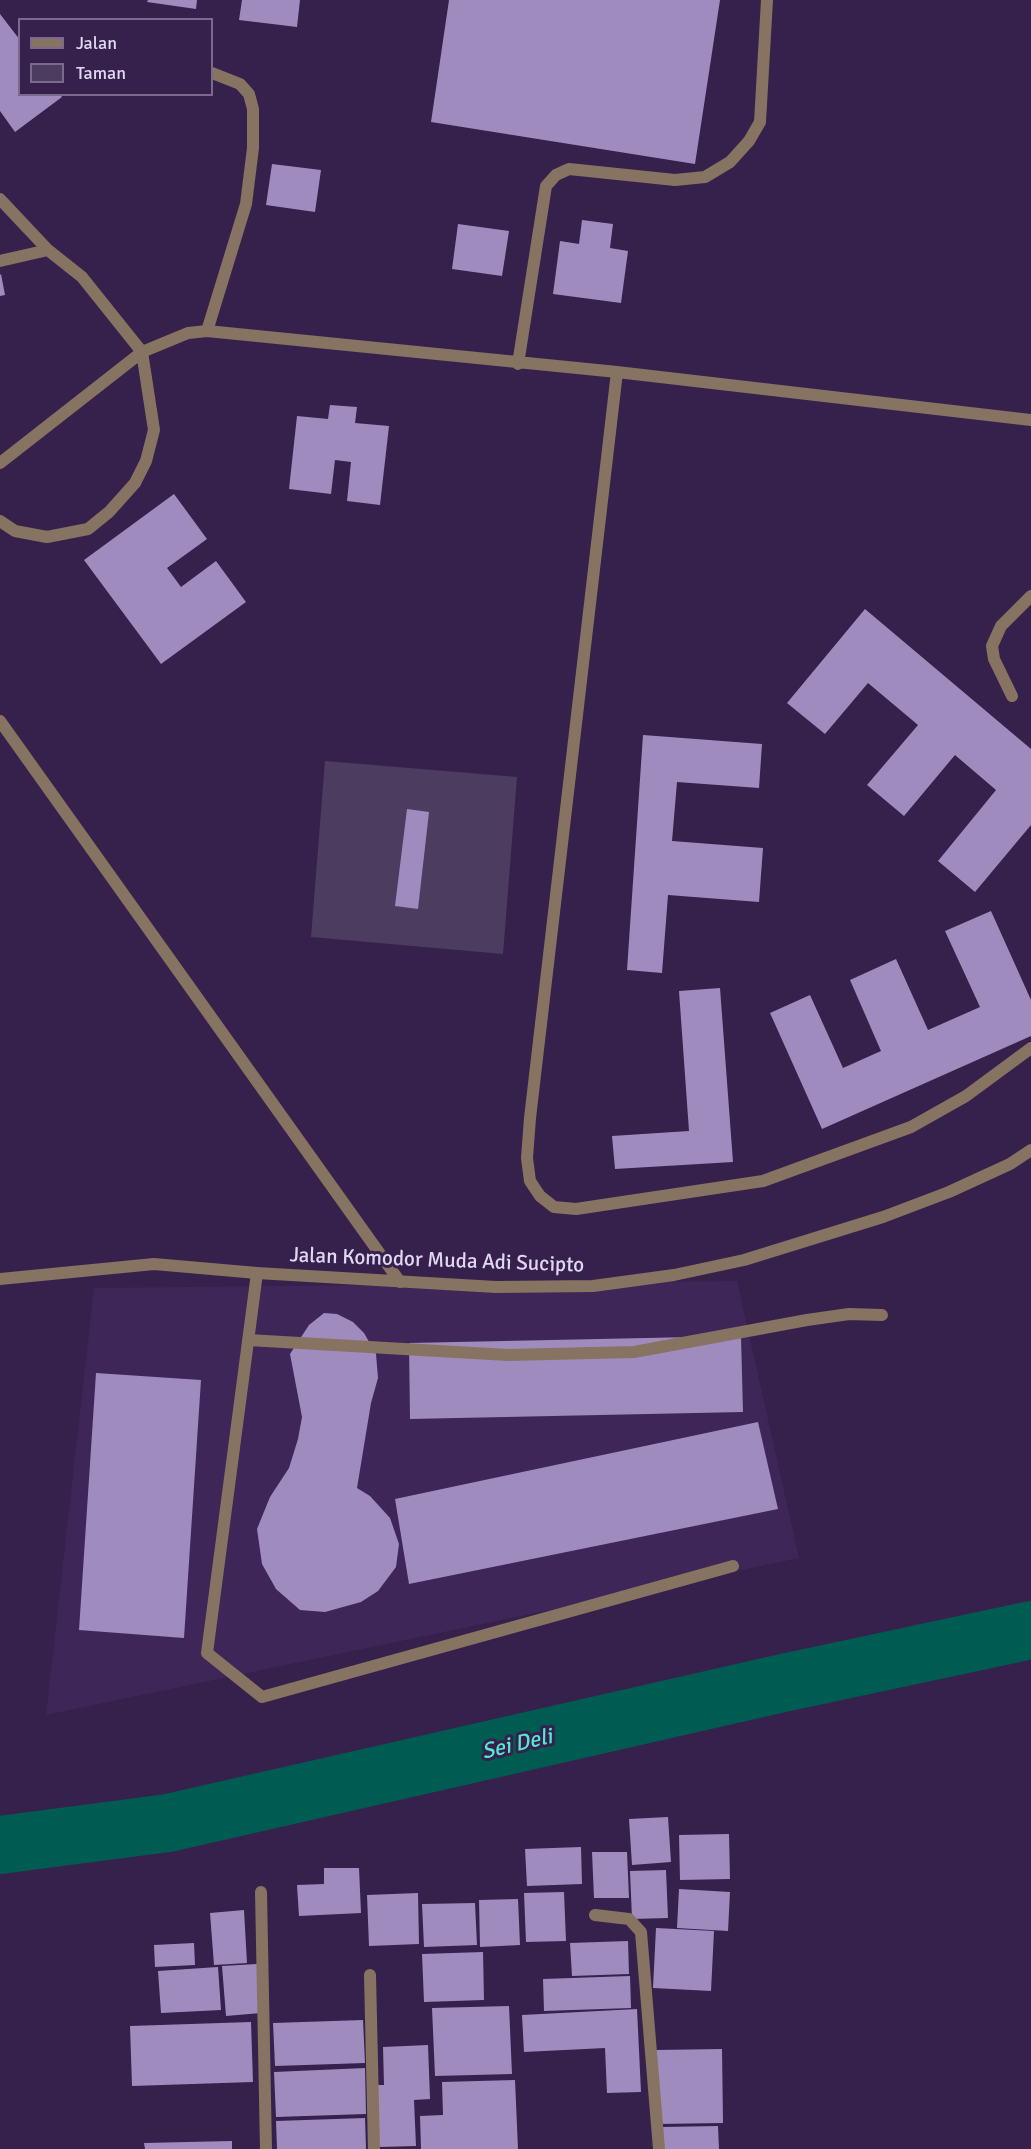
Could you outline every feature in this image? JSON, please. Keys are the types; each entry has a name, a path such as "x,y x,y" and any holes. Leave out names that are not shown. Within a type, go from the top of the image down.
{"street":[{"path":"518,364 546,186 556,175 569,169 675,180 705,177 730,162 749,141 760,122 768,0"},
{"path":"207,331 246,204 253,148 253,109 249,94 240,84 213,73"},
{"path":"0,199 48,250 82,277 142,352 154,429 146,461 135,483 109,512 88,529 47,537 15,531 0,521"},
{"path":"0,261 48,250"},
{"path":"0,463 142,352 188,333 207,331 518,364 617,372 1031,420"},
{"path":"617,372 530,1118 527,1158 530,1181 540,1196 554,1207 576,1209 763,1181 911,1127 966,1096 1031,1048"},
{"path":"1012,696 994,659 992,646 1001,626 1031,596"},
{"path":"0,721 400,1282"},
{"name":"Jalan Komodor Muda Adi Sucipto","path":"0,1279 154,1264 257,1274 496,1287 593,1286 674,1275 744,1260 883,1217 949,1192 1010,1164 1031,1150"},
{"path":"257,1274 207,1653 262,1697 733,1566"},
{"path":"248,1340 508,1355 634,1352 807,1320 849,1314 882,1316"},
{"path":"261,1892 266,2149"},
{"path":"595,1915 629,1918 641,1932 659,2149"},
{"path":"370,1976 374,2149"}],"shaded area":[{"path":"737,1281 799,1558 46,1715 94,1288"}],"green space":[{"path":"325,761 517,777 503,954 311,937"}],"building":[{"path":"148,0 197,0 196,9 147,2"},
{"path":"242,0 300,0 297,27 239,20"},
{"path":"449,0 720,0 695,164 431,122"},
{"path":"0,14 18,37 18,96 62,97 15,132 0,111"},
{"path":"272,164 321,170 315,212 266,205"},
{"path":"582,220 613,224 610,248 628,251 621,303 553,294 560,241 579,244"},
{"path":"458,224 509,231 502,276 452,269"},
{"path":"0,275 5,295 0,296"},
{"path":"330,405 357,407 355,423 389,426 380,505 347,501 351,462 335,460 331,494 289,489 297,416 328,419"},
{"path":"174,494 207,539 167,568 181,587 216,561 246,602 161,664 84,560"},
{"path":"865,609 1031,749 1031,825 975,892 938,861 996,790 955,755 904,816 867,785 918,725 868,683 825,734 787,703"},
{"path":"643,735 762,744 759,788 677,782 672,841 763,848 759,902 668,895 662,973 627,970"},
{"path":"407,809 429,812 418,909 395,906"},
{"path":"991,911 1031,1000 1031,1036 822,1129 770,1013 810,995 843,1068 881,1051 850,980 896,959 928,1030 980,1007 945,931"},
{"path":"720,988 733,1162 615,1169 612,1136 689,1131 679,991"},
{"path":"324,1313 337,1314 353,1322 364,1333 376,1354 378,1378 371,1403 357,1488 370,1496 390,1518 399,1544 396,1567 378,1591 361,1602 325,1612 300,1610 276,1589 262,1564 257,1529 270,1497 289,1468 298,1439 302,1417 290,1354 309,1325"},
{"path":"741,1336 743,1412 410,1419 409,1343"},
{"path":"96,1373 201,1380 184,1638 79,1630"},
{"path":"758,1422 778,1509 409,1584 395,1499"},
{"path":"668,1817 671,1862 632,1865 629,1819"},
{"path":"729,1834 730,1879 680,1880 679,1835"},
{"path":"581,1847 582,1884 527,1886 525,1849"},
{"path":"592,1852 627,1852 629,1898 594,1898"},
{"path":"324,1868 359,1868 361,1913 299,1916 297,1885 324,1884"},
{"path":"666,1870 668,1918 632,1919 630,1871"},
{"path":"679,1889 730,1892 728,1931 677,1928"},
{"path":"564,1892 566,1941 526,1942 524,1893"},
{"path":"418,1893 419,1944 369,1946 367,1895"},
{"path":"518,1899 520,1945 480,1947 479,1900"},
{"path":"475,1903 477,1945 424,1947 422,1904"},
{"path":"244,1910 247,1963 214,1965 210,1913"},
{"path":"656,1928 714,1931 711,1991 653,1988"},
{"path":"628,1941 629,1974 572,1976 570,1943"},
{"path":"194,1943 195,1965 155,1967 154,1945"},
{"path":"483,1952 484,2000 424,2002 422,1954"},
{"path":"257,1964 261,2013 226,2016 222,1966"},
{"path":"218,1967 221,2010 161,2013 158,1971"},
{"path":"630,1976 631,2008 544,2011 543,1979"},
{"path":"509,2006 512,2074 435,2076 432,2008"},
{"path":"637,2009 641,2092 607,2093 605,2048 524,2052 522,2015"},
{"path":"363,2020 365,2063 275,2066 273,2023"},
{"path":"251,2022 253,2082 132,2086 130,2026"},
{"path":"428,2045 430,2099 414,2100 416,2146 379,2147 377,2085 384,2085 383,2047"},
{"path":"722,2049 723,2123 658,2124 656,2050"},
{"path":"365,2068 366,2114 276,2117 274,2072"},
{"path":"515,2080 518,2149 421,2149 420,2116 443,2115 442,2082"},
{"path":"365,2118 366,2149 277,2149 276,2121"},
{"path":"718,2126 719,2149 663,2149 662,2127"},
{"path":"232,2141 232,2149 145,2149 144,2143"}],"waterway":[{"name":"Sei Deli","path":"0,1845 168,1823 783,1683 1031,1630"}]}
